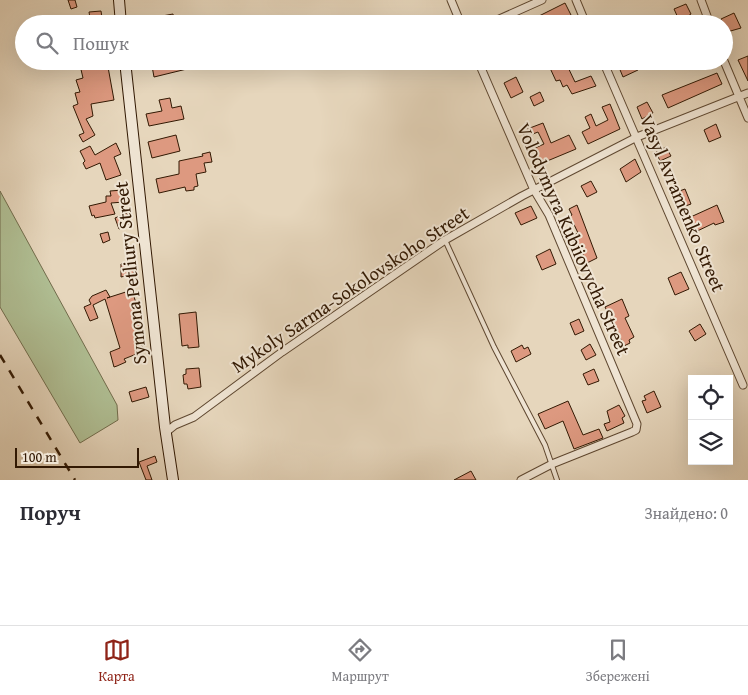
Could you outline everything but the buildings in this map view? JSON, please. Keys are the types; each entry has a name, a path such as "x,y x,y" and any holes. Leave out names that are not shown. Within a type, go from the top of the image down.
{"street":[{"path":"119,0 120,15"},
{"path":"451,0 458,15"},
{"path":"508,15 542,0"},
{"path":"576,0 582,15"},
{"path":"701,0 707,15"},
{"name":"Symona Petliury Street","path":"126,70 165,433 173,480"},
{"name":"Volodymyra Kubiiovycha Street","path":"482,70 534,190 549,215 594,324 637,420 636,430 552,464"},
{"name":"Vasyl Avramenko Street","path":"607,70 743,386"},
{"path":"728,70 748,118"},
{"name":"Mykoly Sarma-Sokolovskoho Street","path":"165,433 175,425 194,417 282,352 445,240 534,190 637,137 748,93"},
{"path":"521,480 552,464"}],"lane":[{"path":"445,240 483,324 545,445 557,480"}],"green space":[{"path":"0,191 117,405 118,420 80,443 0,307"}],"railway":[{"path":"0,355 75,480"}]}
